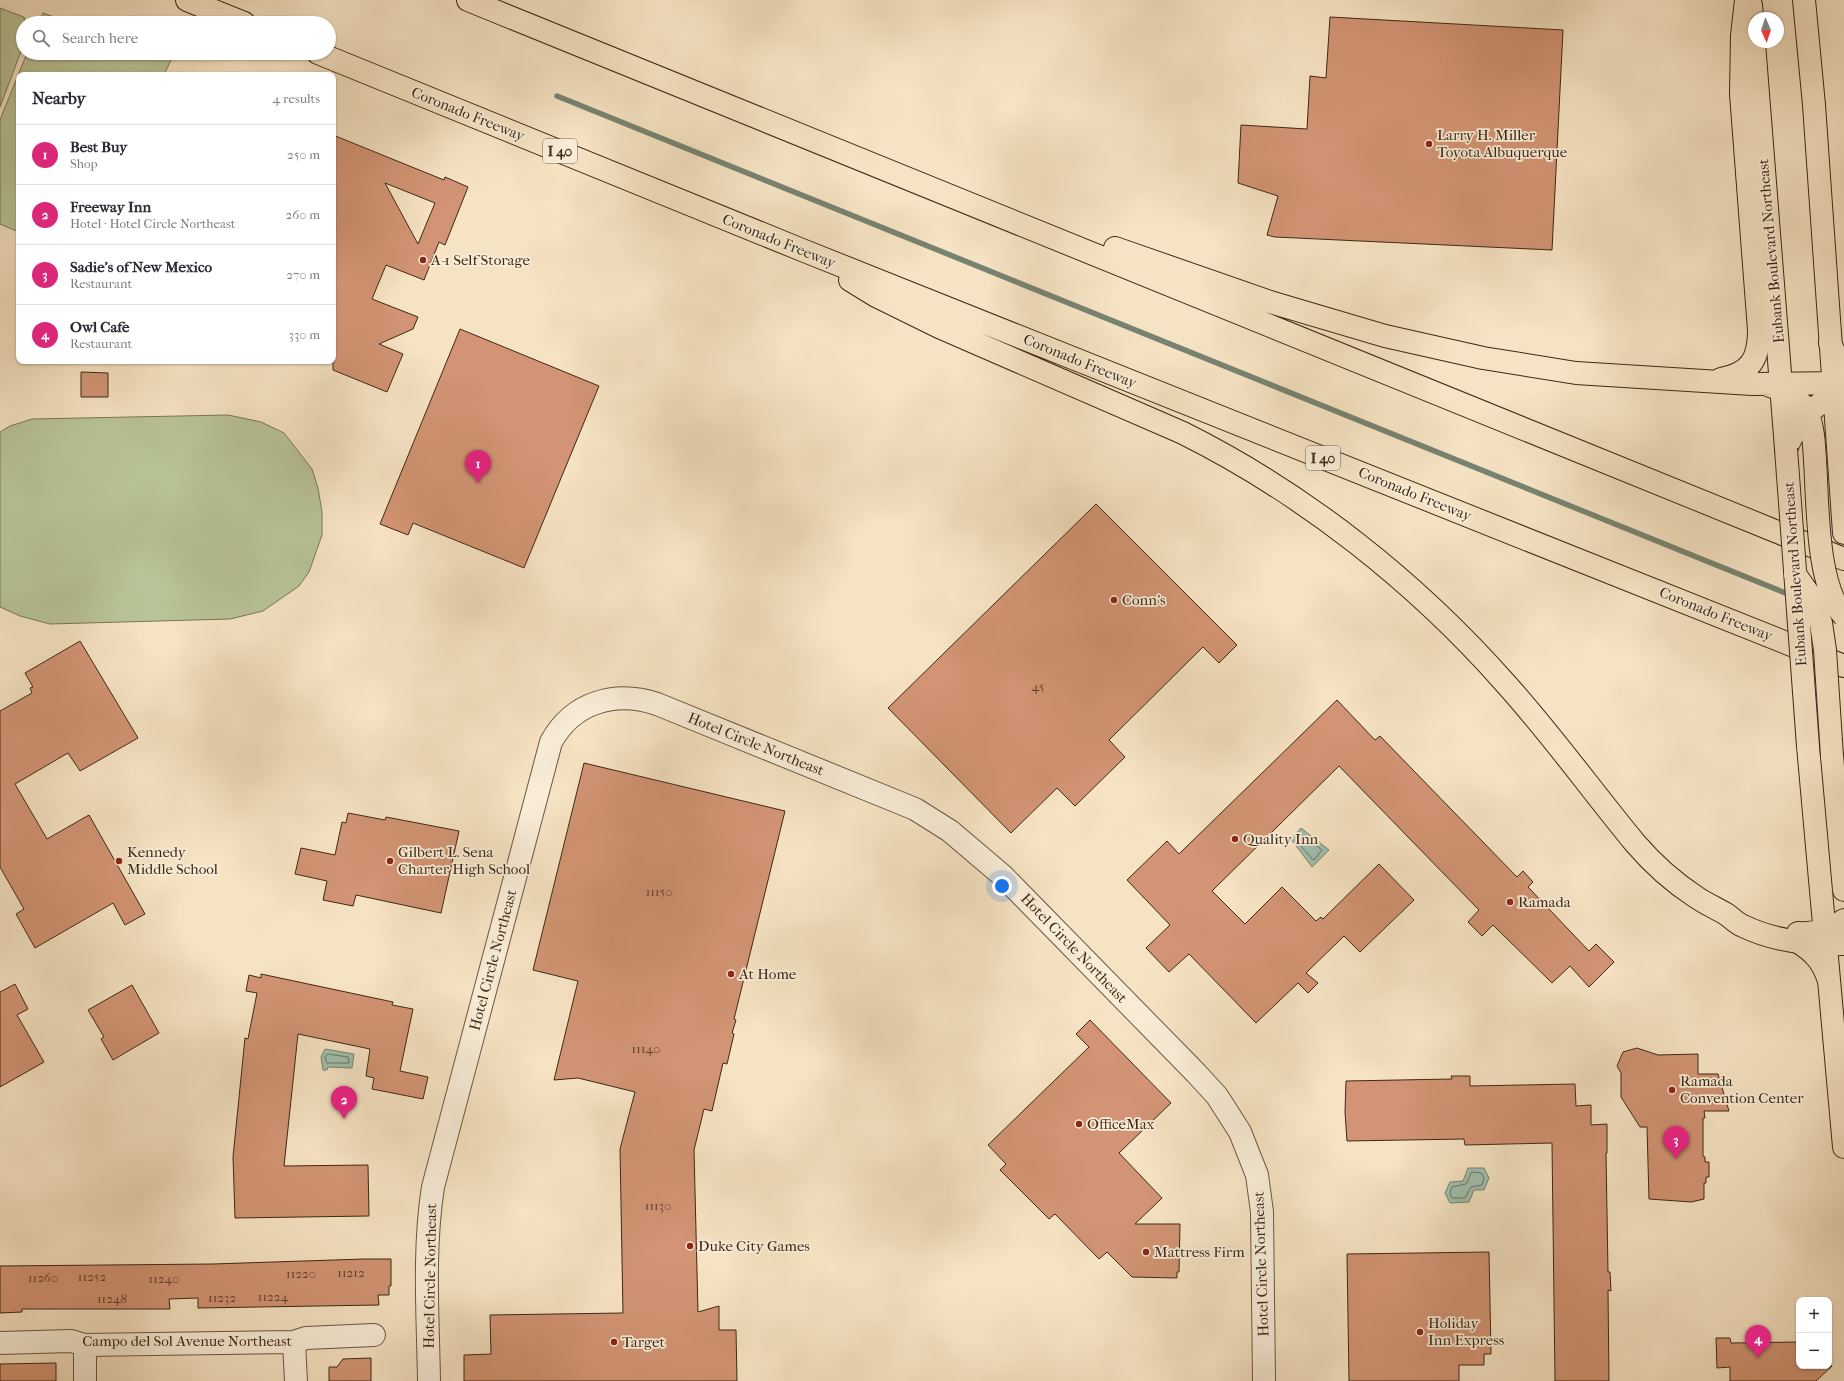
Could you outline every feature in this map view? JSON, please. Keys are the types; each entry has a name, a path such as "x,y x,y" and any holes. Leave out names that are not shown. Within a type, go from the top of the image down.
{"main road":[{"path":"187,0 227,16"},
{"path":"468,0 1844,559"},
{"path":"1709,380 1730,377 1746,369 1752,363 1758,346 1759,330 1741,94 1742,36 1746,0"},
{"name":"Eubank Boulevard Northeast","path":"1750,0 1782,387 1808,746 1831,940 1828,978 1844,1147"},
{"path":"1804,0 1814,105 1830,343 1837,358 1840,388 1839,470 1844,533"},
{"name":"Coronado Freeway","path":"335,60 802,250 1844,666"},
{"path":"854,156 1262,299 1385,336 1483,358 1576,373 1709,380 1782,387 1840,388"},
{"path":"802,250 876,296 904,310 1149,418 1217,450 1276,487 1332,526 1407,584 1468,643 1525,706 1646,856 1670,878 1687,891 1744,926 1773,937 1798,942 1831,940"},
{"path":"1782,387 1796,398 1807,413 1813,430 1823,567 1830,591 1844,616"},
{"path":"1786,449 1796,428 1807,413 1840,388"},
{"path":"1795,574 1811,597 1821,623 1825,650 1832,756 1844,890"},
{"path":"1726,914 1736,914 1769,926 1831,940"},
{"path":"1831,940 1844,920"},
{"path":"1798,942 1815,954 1824,968 1828,978"}],"street":[{"name":"Hotel Circle Northeast","path":"429,1381 428,1248 430,1207 433,1187 551,742 561,726 576,713 597,702 621,697 646,700 664,706 915,809 950,831 1003,876 1217,1096 1240,1132 1257,1175 1262,1212 1264,1381"},
{"name":"Campo del Sol Avenue Northeast","path":"0,1343 71,1341 85,1345 294,1342 306,1338 374,1335"},
{"path":"294,1342 296,1381"},
{"path":"85,1345 85,1381"}],"shaded area":[{"path":"0,8 21,16 16,16 16,60 18,60 0,107"},
{"path":"43,13 51,16 42,16"},
{"path":"24,60 171,60 165,72 19,72"},
{"path":"16,80 16,231 0,224 0,120"},
{"path":"228,415 261,422 284,433 312,469 318,488 322,512 322,535 309,572 299,586 263,611 230,619 50,624 20,616 0,607 0,432 10,426 32,419"}],"water":[{"path":"1301,828 1329,850 1312,867 1291,839"},
{"path":"325,1049 354,1054 352,1068 328,1067 327,1070 323,1070 321,1057"},
{"path":"1468,1168 1484,1168 1489,1178 1484,1190 1474,1190 1469,1202 1450,1203 1445,1193 1450,1182 1463,1181"}],"building":[{"path":"1330,17 1563,30 1552,250 1275,237 1267,235 1278,196 1238,183 1241,125 1307,129 1310,76 1326,78"},
{"path":"336,136 444,180 445,177 468,187 445,245 439,242 424,280 386,265 372,299 418,317 413,329 379,344 403,354 387,392 333,370 333,364 336,364","holes":["385,183 435,203 418,244"]},
{"path":"460,329 599,386 524,568 413,523 408,535 380,524"},
{"path":"81,372 108,373 108,397 81,397"},
{"path":"1096,504 1237,645 1219,663 1203,647 1109,740 1125,757 1075,806 1057,788 1011,833 888,708"},
{"path":"80,641 138,738 80,771 68,753 15,784 47,839 89,815 145,914 125,925 113,903 35,948 16,914 24,909 0,867 0,711 32,693 30,688 33,687 25,673"},
{"path":"1337,700 1375,740 1380,736 1517,877 1523,871 1533,882 1528,887 1589,951 1596,944 1614,962 1589,987 1570,966 1552,983 1493,925 1482,936 1468,922 1479,910 1339,766 1212,891 1245,924 1282,887 1316,921 1321,917 1323,919 1379,864 1414,900 1360,952 1344,936 1306,973 1318,983 1308,993 1298,983 1256,1023 1189,954 1169,972 1146,948 1170,925 1127,880 1167,841 1179,854"},
{"path":"584,763 785,811 734,1019 736,1020 732,1033 734,1034 727,1064 723,1063 712,1111 704,1109 694,1150 698,1312 719,1306 719,1330 736,1330 737,1381 464,1381 464,1355 491,1354 490,1315 623,1313 620,1149 635,1092 578,1078 554,1080 578,981 533,970"},
{"path":"348,813 385,820 386,817 459,831 441,913 356,895 353,906 323,900 327,881 295,874 301,848 335,855 342,822 346,823"},
{"path":"261,974 393,1002 392,1005 413,1009 400,1071 428,1077 423,1099 372,1089 374,1078 366,1076 370,1049 298,1034 284,1166 368,1165 369,1216 235,1218 233,1157 245,1038 248,1039 257,993 246,991 249,975 261,978"},
{"path":"15,984 28,1009 17,1015 44,1062 0,1087 0,992"},
{"path":"132,985 159,1033 113,1060 101,1039 104,1037 88,1010"},
{"name":"OfficeMax","path":"1090,1020 1171,1103 1119,1153 1162,1198 1135,1224 1180,1224 1179,1272 1177,1272 1177,1278 1132,1277 1107,1252 1099,1259 1055,1214 1049,1219 1000,1170 1006,1164 988,1145 1089,1047 1076,1034"},
{"path":"1637,1048 1658,1055 1698,1054 1698,1074 1718,1074 1729,1111 1704,1111 1703,1156 1705,1157 1705,1162 1709,1162 1709,1177 1706,1177 1706,1183 1704,1183 1704,1199 1691,1202 1649,1199 1647,1127 1640,1127 1621,1097 1621,1073 1617,1066 1623,1052"},
{"path":"1451,1076 1470,1076 1470,1086 1575,1084 1576,1106 1591,1105 1591,1125 1607,1124 1608,1272 1610,1272 1611,1291 1608,1290 1609,1381 1555,1381 1552,1143 1465,1145 1464,1139 1347,1141 1345,1112 1346,1081 1452,1079"},
{"name":"Holiday Inn Express","path":"1489,1252 1491,1354 1484,1354 1484,1365 1459,1365 1459,1381 1349,1381 1347,1254"},
{"path":"391,1259 391,1286 389,1286 389,1295 378,1295 379,1305 198,1308 198,1298 169,1299 170,1309 22,1309 22,1312 0,1313 0,1266 213,1264"},
{"path":"1716,1338 1730,1338 1731,1343 1796,1342 1796,1369 1829,1369 1816,1381 1730,1381 1730,1367 1717,1368"},
{"path":"371,1358 371,1381 329,1381 329,1367 337,1367 343,1359"},
{"path":"56,1363 56,1381 0,1381 0,1364"}],"waterway":[{"path":"557,96 1793,596"}],"place":[{"name":"Larry H. Miller Toyota Albuquerque","path":"1429,144"},
{"name":"A-1 Self Storage","path":"423,260"},
{"name":"Best Buy","path":"478,483"},
{"name":"Conn's","path":"1114,600"},
{"name":"Quality Inn","path":"1235,839"},
{"name":"Kennedy Middle School","path":"119,861"},
{"name":"Gilbert L. Sena Charter High School","path":"390,861"},
{"name":"Ramada","path":"1510,902"},
{"name":"At Home","path":"731,974"},
{"name":"Ramada Convention Center","path":"1672,1090"},
{"name":"Freeway Inn","path":"344,1119"},
{"name":"OfficeMax","path":"1079,1124"},
{"name":"Sadie's of New Mexico","path":"1676,1159"},
{"name":"Duke City Games","path":"690,1246"},
{"name":"Mattress Firm","path":"1146,1252"},
{"name":"Holiday Inn Express","path":"1420,1332"},
{"name":"Target","path":"614,1342"},
{"name":"Owl Cafe","path":"1758,1358"}]}
